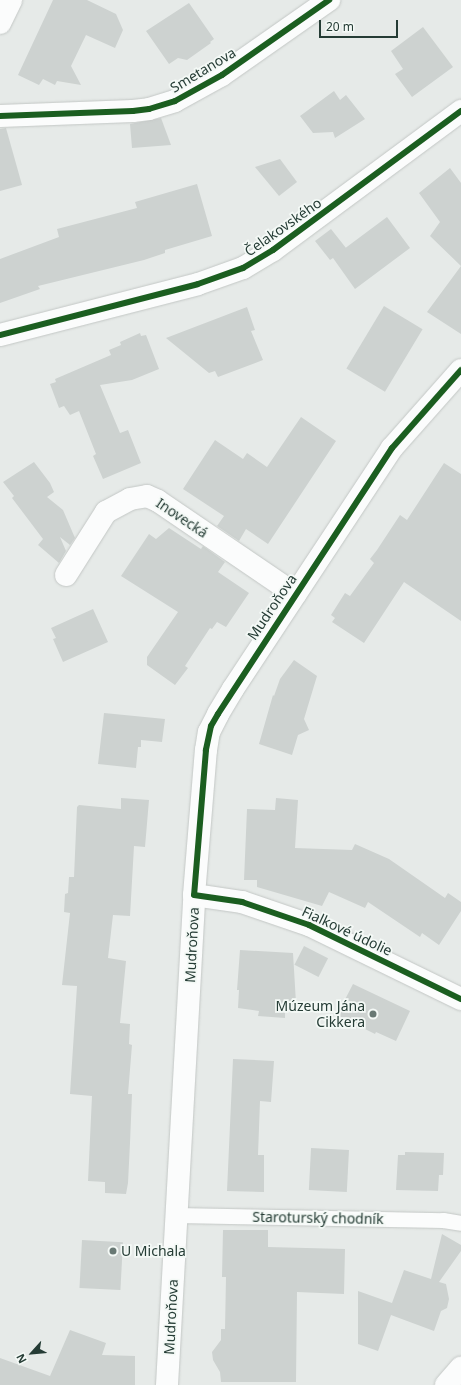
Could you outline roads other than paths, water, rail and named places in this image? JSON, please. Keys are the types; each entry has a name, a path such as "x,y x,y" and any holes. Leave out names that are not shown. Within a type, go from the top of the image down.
{"street":[{"path":"0,23 11,0"},
{"name":"Smetanova","path":"0,116 133,111 154,108 175,101 222,75 329,0"},
{"name":"Čelakovského","path":"0,335 198,284 243,268 273,250 461,111"},
{"name":"Mudroňova","path":"167,1385 194,895 206,750 211,726 233,689 295,594 399,439 461,370"},
{"name":"Inovecká","path":"66,575 106,512 130,499 147,496 158,501 295,594"},
{"name":"Fialkové údolie","path":"194,895 242,902 309,925 461,999"},
{"path":"446,1385 461,1368"}],"lane":[{"name":"Staroturský chodník","path":"176,1215 443,1220 461,1223"}],"place":[{"name":"Múzeum Jána Cikkera","path":"373,1014"},
{"name":"U Michala","path":"113,1251"}]}
